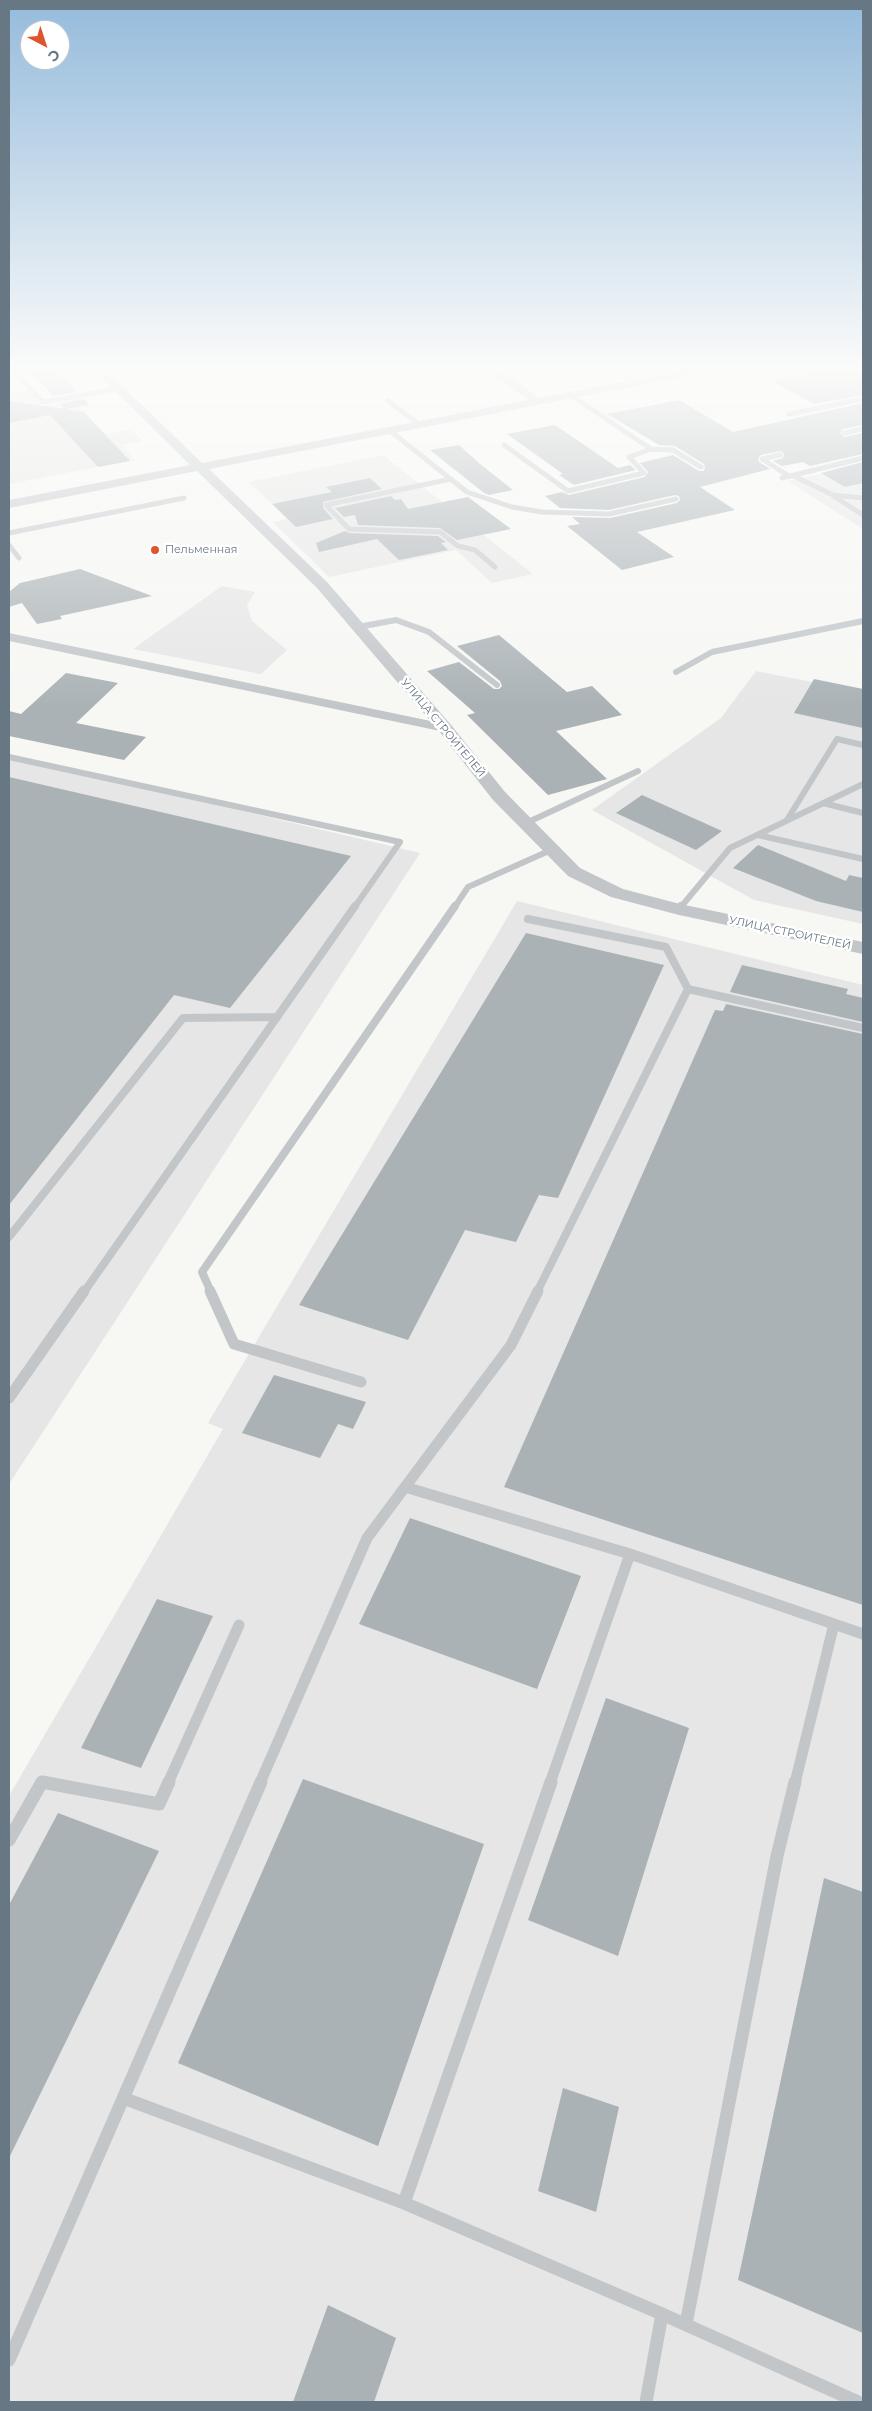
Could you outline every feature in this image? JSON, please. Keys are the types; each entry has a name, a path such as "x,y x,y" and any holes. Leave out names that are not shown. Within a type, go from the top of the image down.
{"street":[{"path":"9,504 114,484"},
{"name":"УЛИЦА СТРОИТЕЛЕЙ","path":"215,484 322,586 445,728 499,796 524,824 574,872 617,893 679,909 863,948"},
{"path":"9,637 445,728"}],"lane":[{"path":"429,484 326,505 349,529 440,532 458,546 476,550 495,567"},
{"path":"457,484 467,492 486,499 512,507 542,512 609,514 676,499"},
{"path":"558,484 568,491 600,484"},
{"path":"807,484 833,495 863,515"},
{"path":"833,495 863,498"},
{"path":"9,533 184,498"},
{"path":"9,545 19,558"},
{"path":"358,627 396,620 429,632 497,685"},
{"path":"676,672 712,652 863,621"},
{"path":"787,820 837,739 863,745"},
{"path":"9,757 400,842 9,1398"},
{"path":"524,824 638,771"},
{"path":"679,909 730,848 863,784"},
{"path":"823,803 863,813"},
{"path":"758,835 863,859"},
{"path":"361,1382 234,1344 202,1272 468,887 551,850"},
{"path":"528,919 666,947 688,989 863,1028"},
{"path":"9,2360 367,1538 511,1345 688,989"},
{"path":"9,1237 183,1018 277,1017"},
{"path":"405,1487 630,1554 863,1634"},
{"path":"404,2203 630,1554"},
{"path":"686,2324 777,1856 834,1624"},
{"path":"9,1840 42,1782 159,1804 239,1625"},
{"path":"123,2098 404,2203 686,2324 858,2402"},
{"path":"646,2402 662,2314"}],"shaded area":[{"path":"251,484 419,484 533,574 492,583 456,550 329,577 273,522 288,519"},
{"path":"792,484 863,484 863,529"},
{"path":"222,586 255,592 247,605 252,621 287,650 261,674 133,649"},
{"path":"756,671 863,692 863,924 754,900 592,810 721,718"},
{"path":"9,756 420,853 9,1484"},
{"path":"517,901 863,985 863,2402 9,2402 9,1796 223,1429 208,1423"}],"building":[{"path":"343,484 376,484 382,489 323,502 323,508 333,519 296,527 272,504 332,492 326,487"},
{"path":"472,484 505,484 513,490 489,495"},
{"path":"617,484 714,484 700,487 735,510 637,532 674,557 622,570 567,526 580,524 572,517 610,518 677,503 680,500 679,496 675,495 609,510 560,508 545,496 562,492 569,495"},
{"path":"839,484 861,484 845,487"},
{"path":"391,496 395,500 401,499 408,509 468,497 511,529 457,540 440,528 358,525 355,515 344,517 335,508"},
{"path":"345,531 349,533 438,536 446,542 441,543 448,550 399,560 377,539 319,552 316,543"},
{"path":"80,569 152,596 60,616 62,619 37,624 22,603 9,607 9,592 20,583"},
{"path":"499,635 567,692 592,686 622,715 556,731 607,779 548,795 467,715 475,713 427,671 459,662 494,689 499,689 502,686 500,681 457,646"},
{"path":"66,673 118,683 76,723 146,737 124,760 9,736 9,711 21,714"},
{"path":"814,679 863,689 863,728 794,713"},
{"path":"9,777 351,856 230,1008 174,995 9,1205"},
{"path":"642,795 722,831 696,850 616,813"},
{"path":"758,845 846,881 849,875 863,878 863,912 816,901 733,868"},
{"path":"526,933 664,965 558,1198 539,1195 516,1242 465,1230 408,1340 299,1305"},
{"path":"742,965 848,989 846,994 863,998 863,1022 730,992"},
{"path":"726,1004 863,1034 863,1605 504,1487 715,1010 723,1011"},
{"path":"274,1375 366,1402 353,1429 338,1424 320,1458 242,1433"},
{"path":"410,1518 581,1576 537,1689 359,1624"},
{"path":"157,1599 213,1616 141,1768 81,1748"},
{"path":"606,1698 689,1728 618,1956 528,1920"},
{"path":"303,1779 484,1844 378,2146 178,2063"},
{"path":"58,1813 159,1851 9,2158 9,1905"},
{"path":"824,1878 863,1892 863,2333 738,2280"},
{"path":"563,2088 619,2107 596,2212 538,2191"},
{"path":"328,2305 396,2338 374,2402 293,2402"}],"place":[{"name":"Пельменная","path":"155,550"}]}
